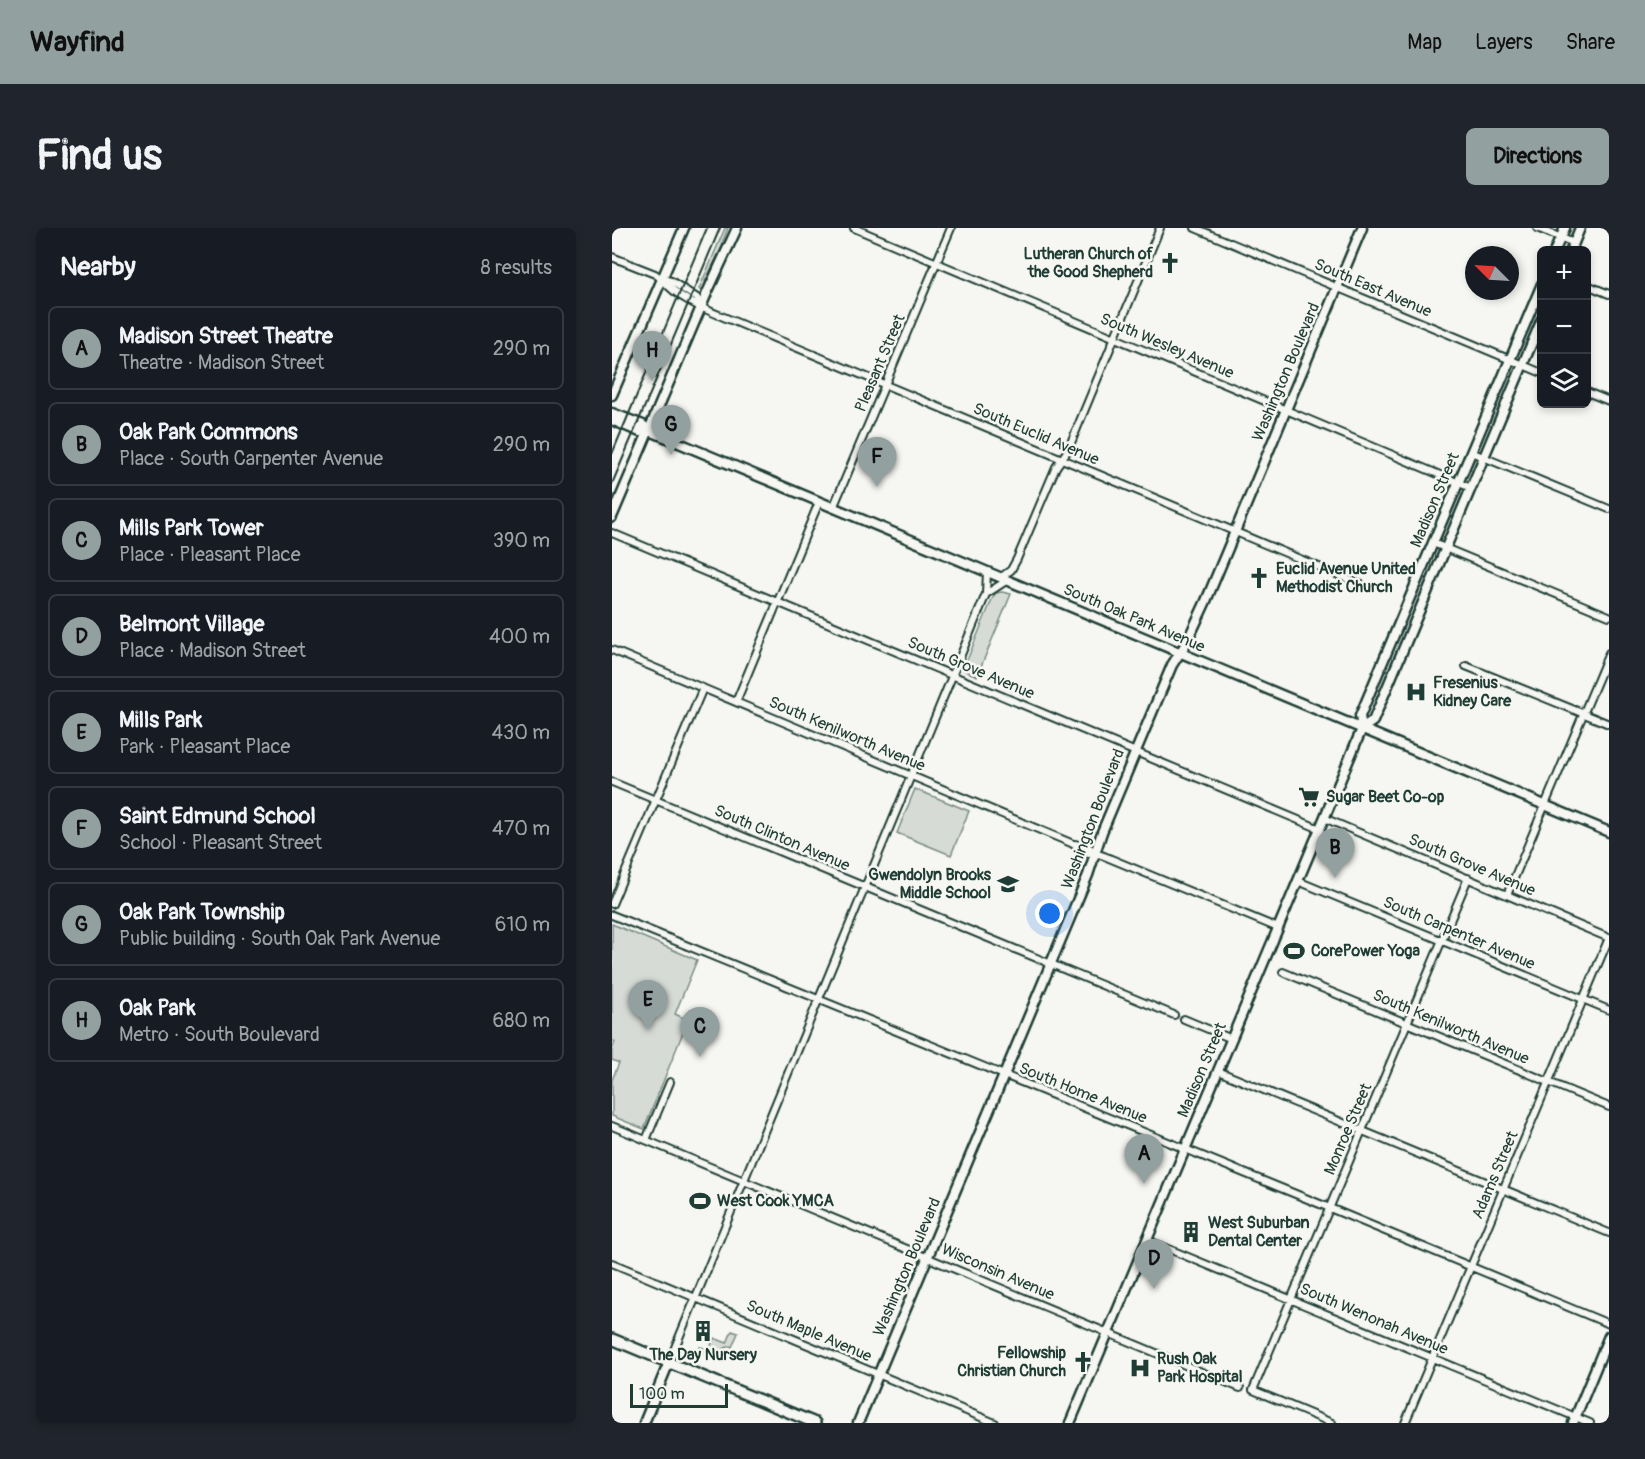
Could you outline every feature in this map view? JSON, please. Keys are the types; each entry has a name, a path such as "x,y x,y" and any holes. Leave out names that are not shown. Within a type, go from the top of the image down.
{"main road":[{"path":"612,1339 815,1423"}],"street":[{"path":"612,395 684,228"},
{"path":"612,517 701,306 737,228"},
{"name":"South Wesley Avenue","path":"854,228 1471,488"},
{"name":"Pleasant Street","path":"833,508 951,228"},
{"path":"986,594 1006,581 1017,559 1056,469 1068,450 1160,228"},
{"name":"South East Avenue","path":"1195,228 1537,371"},
{"name":"Washington Boulevard","path":"858,1423 1051,964 1102,832 1172,665 1187,642 1362,228"},
{"path":"1537,228 1561,238 1571,246"},
{"path":"1558,246 1565,228"},
{"path":"1572,246 1580,228"},
{"name":"South Euclid Avenue","path":"612,257 671,281 697,298 701,306 1362,585"},
{"path":"1591,287 1609,294"},
{"name":"Madison Street","path":"1070,1423 1362,729 1360,716 1537,296"},
{"name":"Madison Street","path":"1362,729 1374,721 1537,330"},
{"path":"1591,394 1609,401"},
{"path":"612,413 643,425 648,430"},
{"path":"612,420 640,432 648,430"},
{"name":"South Oak Park Avenue","path":"648,430 1609,832"},
{"path":"1471,452 1609,509"},
{"path":"736,702 819,502"},
{"name":"South Grove Avenue","path":"612,533 1320,830"},
{"path":"1433,543 1609,616"},
{"path":"1006,581 1017,559"},
{"path":"644,1423 986,594 987,572"},
{"name":"South Kenilworth Avenue","path":"612,650 1278,928"},
{"path":"1507,895 1609,653"},
{"path":"1466,666 1609,724"},
{"path":"612,904 703,688"},
{"name":"South Clinton Avenue","path":"612,782 1174,1015"},
{"name":"South Grove Avenue","path":"1324,818 1609,938"},
{"name":"Monroe Street","path":"1332,1423 1253,1390 1468,878"},
{"name":"South Carpenter Avenue","path":"1298,881 1609,1010"},
{"name":"South Home Avenue","path":"612,915 1609,1324"},
{"name":"Adams Street","path":"1405,1423 1609,938"},
{"name":"South Kenilworth Avenue","path":"1283,972 1609,1107"},
{"path":"1184,1019 1232,1039"},
{"path":"1218,1071 1609,1233"},
{"path":"646,1140 670,1082"},
{"name":"Wisconsin Avenue","path":"612,1126 1240,1388"},
{"name":"South Wenonah Avenue","path":"1147,1240 1432,1358 1574,1420 1590,1423"},
{"name":"South Maple Avenue","path":"612,1263 995,1423"},
{"path":"1574,1420 1609,1336"}],"shaded area":[{"path":"725,228 728,228 723,245 702,292 699,289"},
{"path":"996,593 1011,594 977,676 963,670 993,597"},
{"path":"915,789 969,811 951,855 897,833"},
{"path":"612,924 697,960 675,1014 688,1020 644,1129 612,1116 612,1080 619,1063 612,1060 615,1042 612,1040"},
{"path":"732,1331 738,1333 732,1347 723,1349 719,1359 699,1350 700,1347 710,1348 714,1338 727,1343"}],"railway":[{"path":"612,454 707,228"},
{"path":"612,484 720,228"}],"place":[{"name":"Lutheran Church of the Good Shepherd","path":"1170,263"},
{"name":"Oak Park","path":"652,381"},
{"name":"Oak Park Township","path":"671,455"},
{"name":"Saint Edmund School","path":"877,487"},
{"name":"Euclid Avenue United Methodist Church","path":"1259,578"},
{"name":"Fresenius Kidney Care","path":"1416,692"},
{"name":"Sugar Beet Co-op","path":"1309,797"},
{"name":"Oak Park Commons","path":"1335,878"},
{"name":"Gwendolyn Brooks Middle School","path":"1008,884"},
{"name":"CorePower Yoga","path":"1294,951"},
{"name":"Mills Park","path":"648,1030"},
{"name":"Mills Park Tower","path":"700,1057"},
{"name":"Madison Street Theatre","path":"1144,1184"},
{"name":"West Cook YMCA","path":"700,1201"},
{"name":"West Suburban Dental Center","path":"1191,1232"},
{"name":"Belmont Village","path":"1154,1289"},
{"name":"The Day Nursery","path":"703,1331"},
{"name":"Fellowship Christian Church","path":"1083,1362"},
{"name":"Rush Oak Park Hospital","path":"1140,1368"}]}
